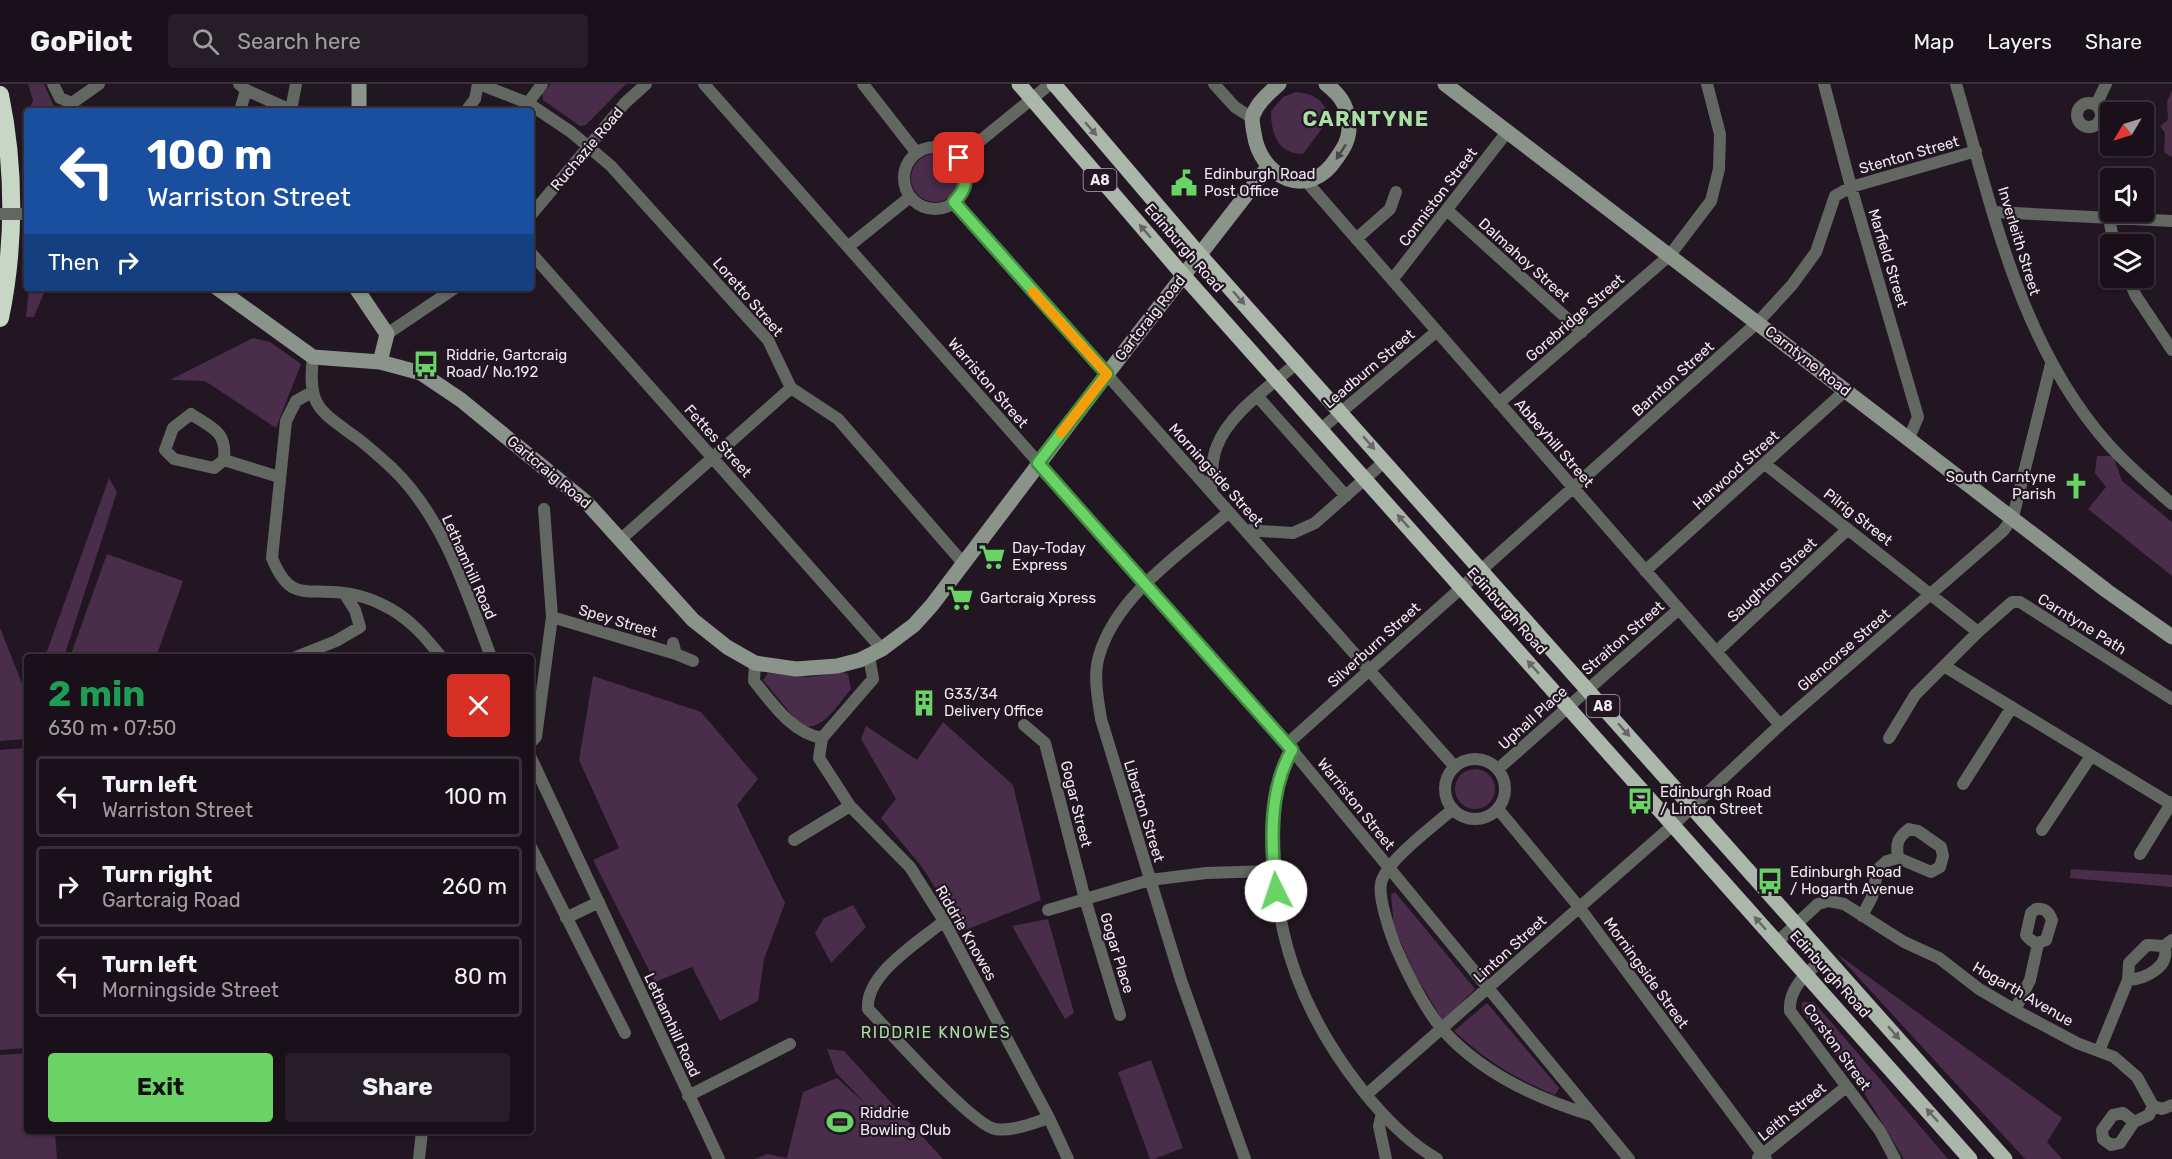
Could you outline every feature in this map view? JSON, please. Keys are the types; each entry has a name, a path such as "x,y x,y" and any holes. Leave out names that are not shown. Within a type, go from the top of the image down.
{"highway":[{"path":"0,95 6,123 12,207 0,318"}],"main road":[{"name":"Edinburgh Road","path":"1019,84 1183,275 1970,1159"},
{"name":"Edinburgh Road","path":"1054,84 1200,255 1298,362 2005,1159"}],"street":[{"path":"53,84 60,98 72,103 99,84"},
{"path":"292,108 296,84"},
{"path":"359,84 359,108"},
{"path":"468,108 475,99 479,84"},
{"name":"Loretto Street","path":"479,84 528,103 589,146 611,166 768,340 791,388"},
{"path":"528,103 542,84"},
{"name":"Ruchazie Road","path":"534,211 589,146 646,84"},
{"name":"Warriston Street","path":"704,84 1290,747 1629,1159"},
{"path":"863,84 916,152"},
{"path":"959,158 1050,84"},
{"path":"1214,84 1235,107 1252,117"},
{"path":"1279,84 1260,102 1252,117 1256,148 1267,168 1286,178 1306,181 1328,172 1348,141 1349,115 1341,89 1326,84"},
{"name":"Carntyne Road","path":"1445,84 2107,591 2172,637"},
{"name":"Gorebridge Street","path":"1499,403 1670,255 1711,201 1719,169 1720,134 1707,84"},
{"name":"Marfield Street","path":"1824,84 1851,187 1918,417 1909,438"},
{"name":"Inverleith Street","path":"1956,84 2012,275 2051,364 2109,446 2172,504"},
{"path":"2096,105 2106,84"},
{"path":"240,108 243,87 286,108"},
{"name":"Conniston Street","path":"1392,280 1507,132"},
{"path":"934,146 944,147 959,158 964,166 965,186 954,202 946,207 926,208 910,197 904,178 905,168 916,152 934,146"},
{"name":"Stenton Street","path":"1851,187 1976,151"},
{"name":"Gartcraig Road","path":"313,357 380,362 421,374 461,400 587,503 693,620 727,648 759,663 796,669 837,666 870,655 914,625 1267,168"},
{"name":"Abbeyhill Street","path":"1306,181 1780,725"},
{"name":"Barnton Street","path":"1481,568 1574,489 1758,322 1792,285 1816,252 1835,196 1851,187"},
{"path":"1356,239 1390,209 1396,192"},
{"path":"849,246 910,197"},
{"name":"Morningside Street","path":"954,202 1455,767"},
{"name":"Dalmahoy Street","path":"1447,210 1582,332"},
{"path":"1994,212 2100,218"},
{"path":"0,214 24,214"},
{"path":"2154,220 2172,221"},
{"name":"Fettes Street","path":"534,256 712,458 870,655"},
{"path":"2132,288 2172,350"},
{"path":"221,291 313,357 312,392 296,401 286,421 272,558 280,577 302,593 344,593 383,604 416,626 439,654"},
{"path":"358,291 387,334"},
{"path":"380,362 387,334 451,291"},
{"name":"Leadburn Street","path":"1321,429 1437,331"},
{"path":"1211,492 1216,447 1224,432 1258,397 1298,362"},
{"path":"2013,517 2051,364"},
{"path":"621,539 791,388 838,418 963,563"},
{"name":"Harwood Street","path":"1645,571 1846,390"},
{"name":"Lethamhill Road","path":"312,392 322,412 393,469 421,502 441,535 463,582 490,654"},
{"path":"1258,397 1346,496"},
{"path":"191,414 222,436 226,445 224,460 214,468 174,459 165,450 173,428 191,414"},
{"path":"224,460 279,477"},
{"path":"1245,530 1293,532 1315,523 1385,461"},
{"name":"Pilrig Street","path":"1765,464 1978,632"},
{"path":"534,739 552,617 544,509"},
{"name":"Liberton Street","path":"1229,512 1146,584 1122,608 1108,629 1098,657 1096,685 1101,719 1181,980 1245,1159"},
{"name":"Glencorse Street","path":"1673,825 1780,725 2003,531 2013,517"},
{"name":"Saughton Street","path":"1716,652 1848,529"},
{"name":"Silverburn Street","path":"1290,747 1481,568"},
{"path":"304,654 336,641 360,627 355,610 344,593"},
{"name":"Carntyne Path","path":"1889,738 1915,695 1978,632 2012,602 2020,602 2172,699"},
{"name":"Straiton Street","path":"1588,689 1679,609"},
{"name":"Spey Street","path":"552,617 674,649 693,661"},
{"path":"759,663 758,686 796,729 808,736 822,738 873,679 870,655"},
{"path":"1944,666 2172,803 2140,854"},
{"name":"Uphall Place","path":"1498,769 1588,689"},
{"path":"1963,784 2012,707"},
{"name":"Gogar Street","path":"1024,725 1045,743 1085,899"},
{"name":"Riddrie Knowes","path":"822,738 819,759 850,806 910,867 945,921 1049,1118 1068,1159"},
{"path":"1290,747 1281,768 1274,809 1274,871 1278,911 1288,956 1308,1007 1335,1056 1382,1113 1424,1151 1437,1159"},
{"path":"2042,830 2091,756"},
{"path":"1472,759 1490,763 1498,769 1503,776 1505,793 1498,809 1480,819 1461,815 1453,809 1448,801 1446,783 1455,767 1472,759"},
{"name":"Lethamhill Road","path":"534,773 537,788 599,902 719,1159"},
{"path":"794,840 850,806"},
{"path":"1389,867 1453,809"},
{"name":"Morningside Street","path":"1498,809 1579,907 1762,1158"},
{"name":"Linton Street","path":"1366,1095 1673,825"},
{"path":"534,853 625,1033"},
{"path":"1862,916 1872,897 1878,869 1887,861 1898,858"},
{"name":"Warriston Street","path":"1389,867 1380,884 1388,931 1411,981 1442,1029 1512,1083 1562,1106 1591,1114"},
{"path":"1048,910 1150,880 1206,873 1274,871"},
{"name":"Gogar Place","path":"1085,899 1120,1015"},
{"path":"566,918 599,902"},
{"name":"Hogarth Avenue","path":"1777,942 1813,907 1829,902 1844,904 1904,942 1939,958 1979,989 2015,1010 2127,1066 2146,1090 2153,1106"},
{"path":"945,921 880,976 867,1002 868,1009 971,1114 993,1128 1007,1130 1049,1118"},
{"path":"2099,1051 2128,980 2129,963 2147,945 2168,943 2165,960 2147,976 2128,980"},
{"path":"2015,1010 2030,980 2038,944"},
{"name":"Corston Street","path":"1826,956 1807,974 1792,994 1790,1011 1880,1131 1895,1159"},
{"path":"688,1096 790,1044"},
{"name":"Leith Street","path":"1762,1158 1846,1088"},
{"path":"2134,1122 2149,1114 2153,1106 2162,1109 2172,1105"},
{"path":"1382,1113 1379,1126 1386,1159"},
{"path":"419,1159 422,1134"}],"shaded area":[{"path":"28,84 44,84 55,108 30,108 33,100"},
{"path":"551,84 626,84 586,125 580,126 543,100 542,93"},
{"path":"2172,90 2171,157 2164,152 2165,133 2160,126 2168,120 2167,102"},
{"path":"1296,92 1309,94 1318,99 1325,107 1329,119 1303,154 1287,151 1282,146 1275,135 1271,119 1271,111 1283,97"},
{"path":"930,154 940,154 952,161 959,173 959,183 952,195 940,202 930,202 915,191 911,183 911,173 922,158"},
{"path":"29,291 45,291 34,317 26,317"},
{"path":"253,338 270,342 301,364 276,428 205,381 170,380"},
{"path":"2097,456 2113,456 2122,481 2172,522 2172,576 2088,509 2106,487 2095,473"},
{"path":"109,478 117,492 65,654 46,654"},
{"path":"107,554 183,581 157,654 71,654"},
{"path":"0,628 24,687 24,739 0,741"},
{"path":"844,672 848,674 851,689 823,721 809,727 801,726 763,680 768,673 809,677"},
{"path":"593,676 701,712 758,779 737,805 785,903 764,959 758,1001 720,1021 692,967 655,982 593,860 619,848 579,760"},
{"path":"943,722 1013,785 1041,900 963,931 922,867 881,818 896,799 861,739 866,726 917,760"},
{"path":"24,748 24,1048 0,1050 0,750"},
{"path":"1475,769 1483,770 1489,775 1494,781 1494,797 1489,803 1483,808 1475,809 1467,808 1461,803 1456,797 1455,789 1456,781 1461,775 1467,770"},
{"path":"2071,869 2172,875 2172,887 2070,878"},
{"path":"1395,892 1475,989 1443,1021 1416,976 1394,927 1391,895"},
{"path":"853,905 866,927 831,963 815,933 824,918"},
{"path":"1048,919 1074,1013 1065,1019 1012,926"},
{"path":"1836,953 2062,1118 2047,1142 2062,1159 2025,1159"},
{"path":"1802,1002 1814,1002 1948,1159 1904,1159 1858,1083 1802,1012"},
{"path":"1487,1003 1559,1088 1555,1095 1502,1068 1454,1031"},
{"name":"Riddrie Bowling Club","path":"827,1049 844,1051 943,1159 754,1159 767,1154 787,1158 803,1092 837,1078 867,1105 836,1073"},
{"path":"24,1053 24,1134 55,1134 57,1159 0,1159 0,1055"},
{"path":"1151,1060 1183,1148 1154,1159 1150,1159 1118,1072"}],"slow traffic":[{"path":"1033,292 1107,374 1061,433"}],"place":[{"name":"Edinburgh Road Post Office","path":"1184,183"},
{"name":"Riddrie, Gartcraig Road/ No.192","path":"426,364"},
{"name":"South Carntyne Parish","path":"2076,486"},
{"name":"Day-Today Express","path":"992,557"},
{"name":"Gartcraig Xpress","path":"960,598"},
{"name":"G33/34 Delivery Office","path":"924,703"},
{"name":"Edinburgh Road / Linton Street","path":"1640,801"},
{"name":"Edinburgh Road / Hogarth Avenue","path":"1770,881"},
{"name":"Riddrie Bowling Club","path":"840,1122"}],"district":[{"name":"CARNTYNE","path":"1366,118"},
{"name":"RIDDRIE KNOWES","path":"936,1032"}],"route":[{"path":"959,158 964,166 965,186 961,195 954,202 1107,374 1038,463 1292,750 1281,768 1274,809 1276,891"}]}
